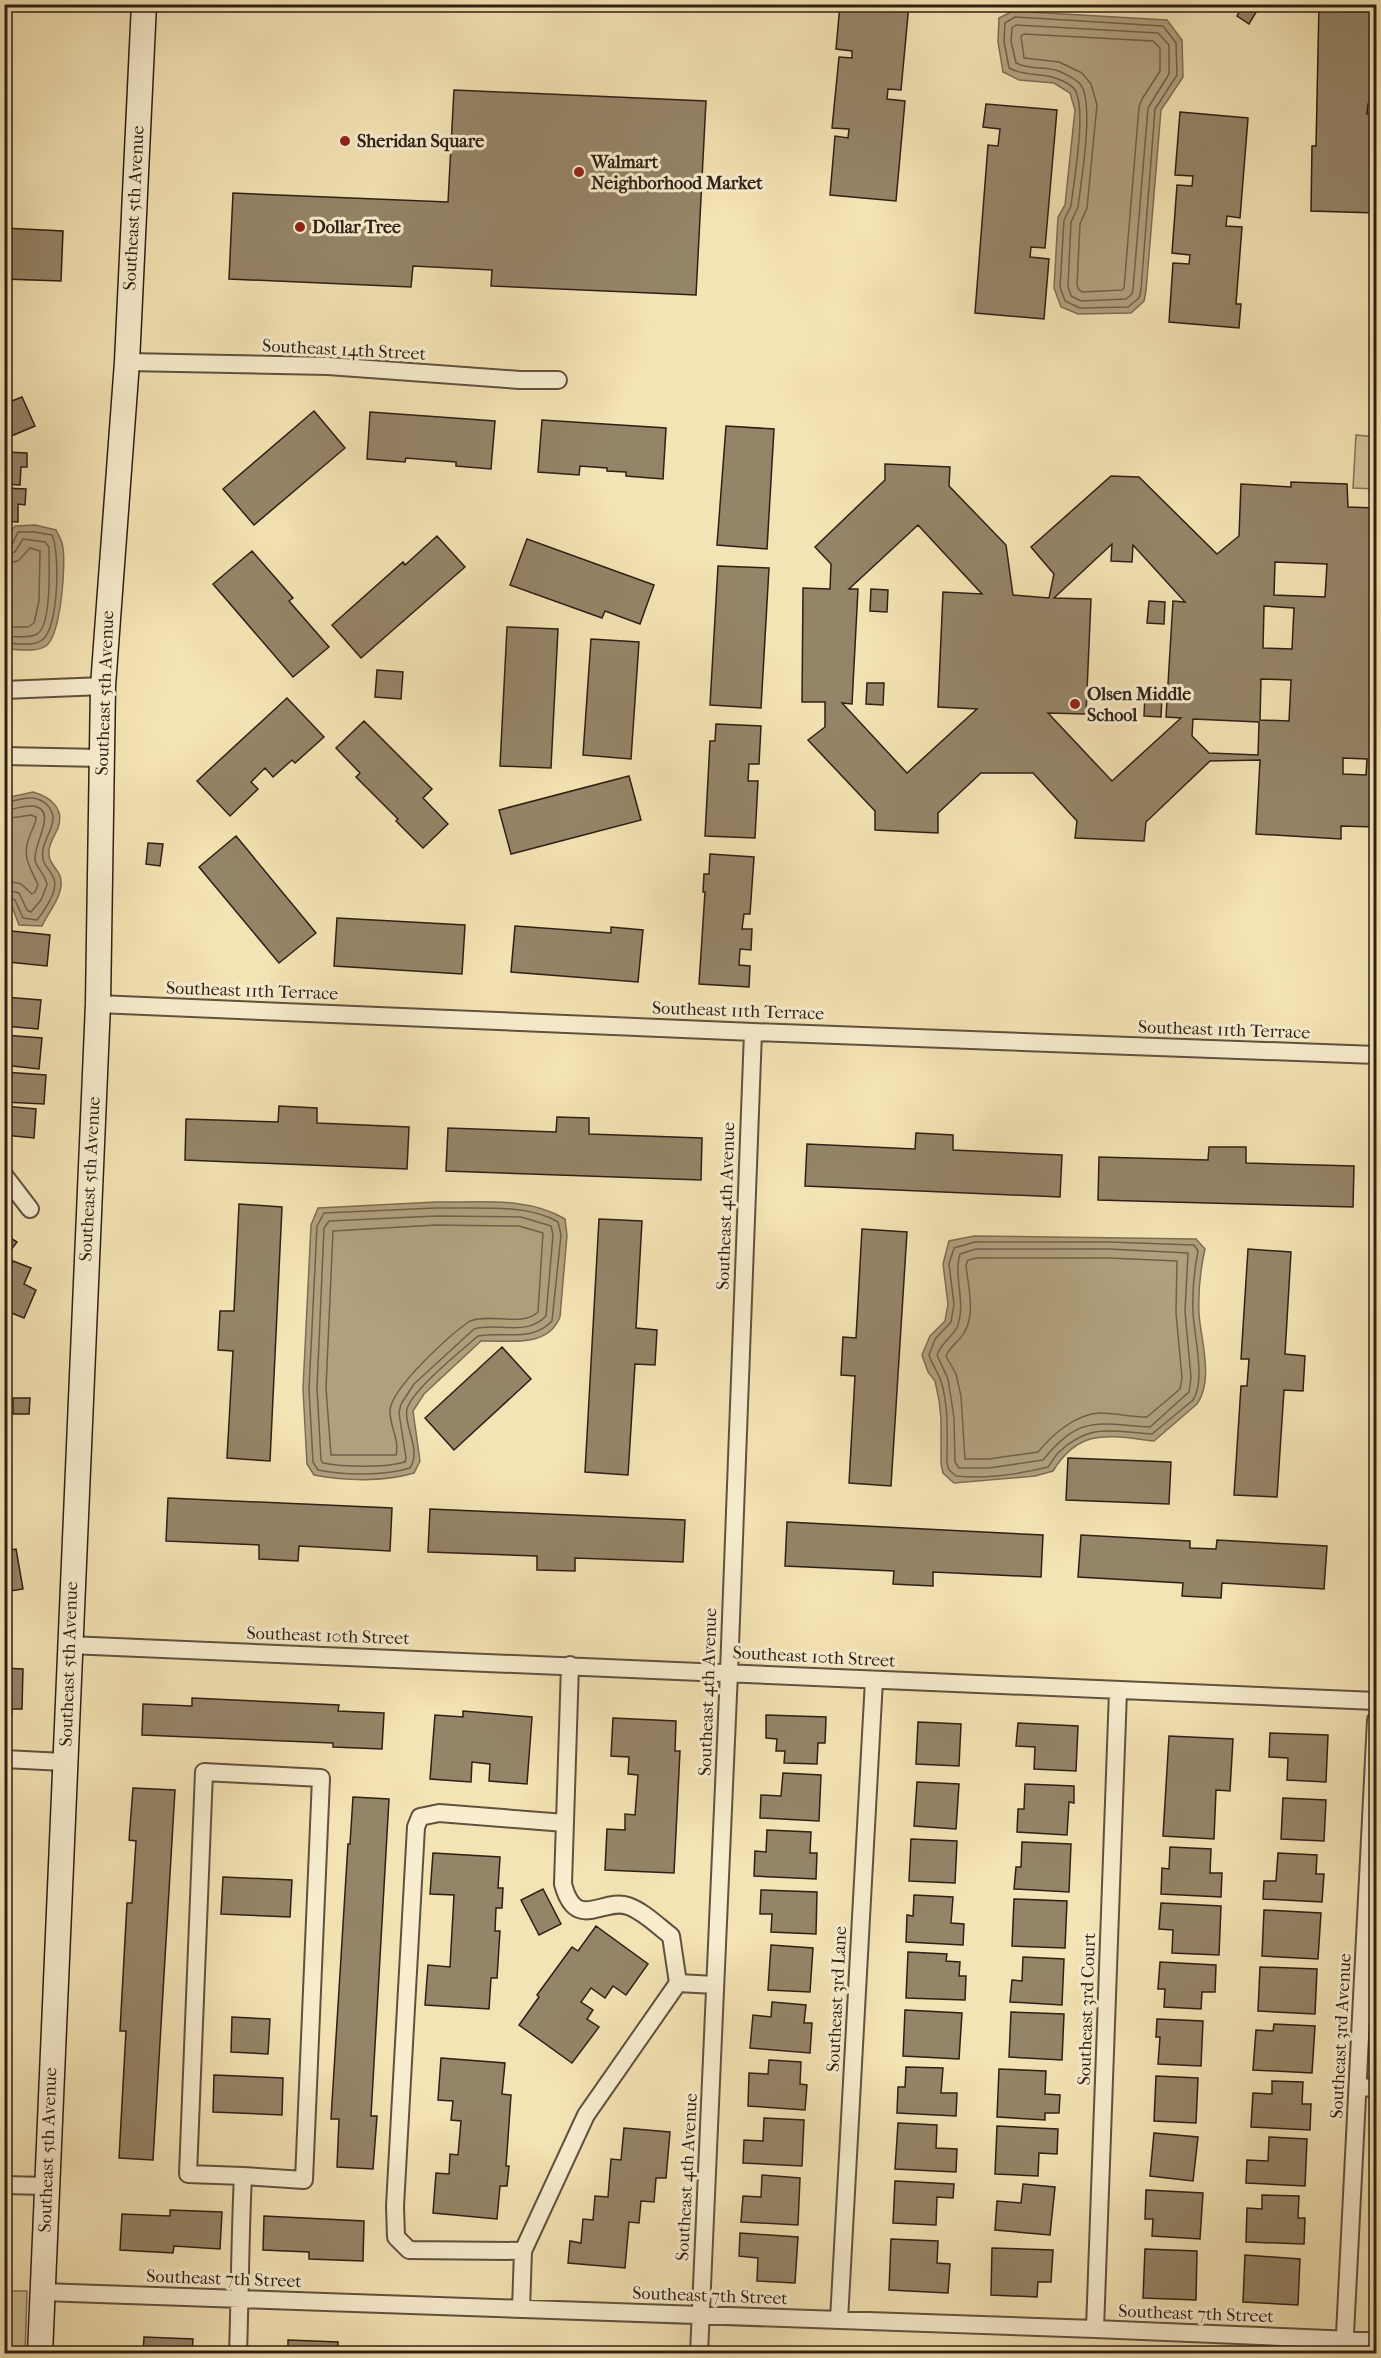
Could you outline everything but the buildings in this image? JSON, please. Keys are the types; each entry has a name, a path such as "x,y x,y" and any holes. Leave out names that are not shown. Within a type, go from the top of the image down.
{"street":[{"name":"Southeast 5th Avenue","path":"40,2354 98,1004 103,686 127,362 144,4"},
{"name":"Southeast 14th Street","path":"127,362 328,366 520,380 558,380"},
{"path":"4,690 103,686"},
{"path":"4,756 101,758"},
{"name":"Southeast 11th Terrace","path":"98,1004 753,1032 1377,1055"},
{"name":"Southeast 4th Avenue","path":"699,2354 729,1672 753,1032"},
{"path":"4,1175 30,1209"},
{"name":"Southeast 10th Street","path":"69,1645 1377,1701"},
{"path":"521,2309 524,2251 586,2115 678,1983 671,1936 631,1906 620,1904 598,1910 579,1909 567,1899 563,1884 570,1665"},
{"name":"Southeast 3rd Lane","path":"839,2320 873,1680"},
{"name":"Southeast 3rd Court","path":"1095,2329 1118,1691"},
{"name":"Southeast 3rd Avenue","path":"1344,2347 1373,1842 1377,1720"},
{"path":"4,1758 64,1762"},
{"path":"204,1772 321,1778 304,2180 243,2176 188,2174 204,1772"},
{"path":"524,2251 409,2250 396,2237 395,2206 415,1839 420,1817 439,1813 565,1823"},
{"path":"678,1983 715,1985"},
{"path":"1358,2087 1377,2088"},
{"path":"238,2354 240,2299 238,2275 243,2176"},
{"path":"4,2185 46,2186"},
{"name":"Southeast 7th Street","path":"42,2292 1095,2329 1344,2347 1377,2341"}],"shaded area":[{"path":"1356,435 1376,437 1376,489 1353,488"},
{"path":"5,2291 27,2291 25,2353 5,2353"}],"water":[{"path":"1013,11 1167,20 1182,40 1183,77 1161,110 1146,291 1144,301 1131,313 1078,314 1061,307 1054,288 1058,217 1065,205 1075,110 1070,93 1054,83 1019,80 1003,72 998,42 999,18"},
{"path":"35,525 56,530 62,543 64,565 62,597 56,628 51,639 42,648 5,649 5,556 9,534 15,526"},
{"path":"33,792 54,804 58,809 60,821 49,851 49,858 60,876 61,889 42,926 19,925 11,904 5,901 5,798"},
{"path":"436,1202 519,1204 551,1212 565,1219 567,1235 560,1317 546,1334 536,1338 526,1341 481,1341 424,1394 413,1411 420,1461 414,1473 364,1480 314,1475 307,1464 303,1389 311,1225 318,1208"},
{"path":"974,1236 1196,1239 1205,1249 1199,1306 1206,1372 1205,1384 1197,1404 1154,1441 1123,1437 1097,1438 1074,1447 1053,1471 1035,1476 954,1483 943,1473 939,1400 935,1381 928,1372 922,1355 930,1336 945,1321 948,1304 943,1264 949,1241"},
{"path":"4,1364 8,1379 5,1440"}],"place":[{"name":"Sheridan Square","path":"345,141"},
{"name":"Walmart Neighborhood Market","path":"579,172"},
{"name":"Dollar Tree","path":"300,227"},
{"name":"Olsen Middle School","path":"1075,704"}]}
